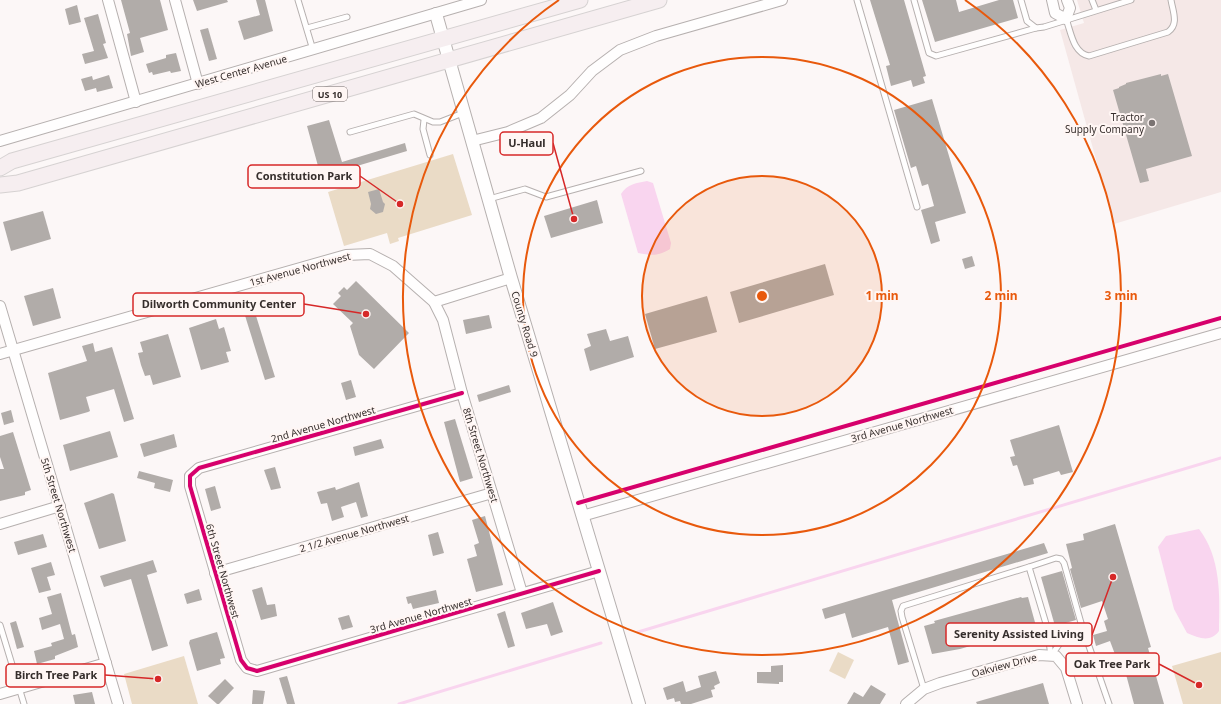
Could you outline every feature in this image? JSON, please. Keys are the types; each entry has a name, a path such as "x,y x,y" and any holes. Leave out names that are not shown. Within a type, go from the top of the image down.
{"main road":[{"name":"US 10","path":"0,168 12,161 580,0"},
{"name":"US 10","path":"0,185 18,183 659,0"}],"street":[{"path":"108,0 136,102"},
{"path":"175,0 198,84"},
{"name":"West Center Avenue","path":"0,141 480,0"},
{"path":"472,142 508,132 541,118 570,95 601,64 620,50 656,36 782,0"},
{"path":"1052,0 1055,13 1066,19 1070,8 1067,0"},
{"name":"County Road 9","path":"436,14 511,278 639,704"},
{"name":"8th Street Northwest","path":"370,254 393,266 434,302 443,320 462,393 522,594"},
{"name":"1st Avenue Northwest","path":"0,354 346,255 370,254"},
{"path":"434,302 511,278"},
{"name":"5th Street Northwest","path":"0,306 118,704"},
{"name":"3rd Avenue Northwest","path":"582,516 1221,333"},
{"name":"2nd Avenue Northwest","path":"190,476 199,468 462,393"},
{"name":"6th Street Northwest","path":"190,476 190,486 240,660 247,668"},
{"name":"2 1/2 Avenue Northwest","path":"215,573 492,493"},
{"path":"0,524 60,506"},
{"name":"3rd Avenue Northwest","path":"247,668 257,671 599,571"},
{"name":"Oakview Drive","path":"906,704 924,689 940,683 1039,655 1056,656 1066,668 1077,704"},
{"path":"0,694 106,663"}],"lane":[{"path":"298,0 313,50"},
{"path":"857,0 917,207"},
{"path":"914,0 929,53 936,56 1044,27 1131,0"},
{"path":"1021,0 1027,21 1036,28"},
{"path":"1092,0 1096,10"},
{"path":"1066,19 1078,51 1083,55 1089,56 1168,32 1173,28 1176,22 1171,0"},
{"path":"306,28 347,17"},
{"path":"350,132 414,114 424,120 440,122 464,113"},
{"path":"424,120 423,129 430,155"},
{"path":"489,199 525,189 546,197 641,171"},
{"path":"924,689 902,617 901,611 903,606 1056,558 1061,559 1109,704"},
{"path":"1029,567 1047,627 1052,656"},
{"path":"0,625 24,704"},
{"path":"1052,656 1060,643 1085,635"}],"shaded area":[{"path":"1077,0 1221,0 1221,192 1114,224 1060,30 1084,23"},
{"path":"453,154 472,215 398,238 399,241 390,244 387,233 344,246 328,192"},
{"path":"647,181 653,183 671,243 670,249 654,255 638,253 621,194 629,186"},
{"path":"1199,529 1212,552 1218,577 1219,631 1216,635 1208,638 1200,638 1187,633 1174,609 1158,547 1166,536"},
{"path":"838,652 854,660 845,679 829,671"},
{"path":"1221,652 1221,704 1183,704 1172,666"},
{"path":"184,656 198,704 132,704 124,674"}],"building":[{"path":"121,0 160,0 168,30 140,38 144,52 131,56 127,34 130,33"},
{"path":"193,0 227,0 228,2 197,11"},
{"path":"256,0 265,0 273,31 244,40 238,21 260,15"},
{"path":"870,0 904,0 926,76 923,77 925,83 913,87 911,80 891,86 886,66 890,65"},
{"path":"922,0 956,0 959,12 999,0 1013,0 1018,18 935,42"},
{"path":"77,5 81,22 69,25 65,9"},
{"path":"98,14 106,43 103,44 108,58 85,64 82,54 94,51 84,18"},
{"path":"208,28 217,59 209,61 200,30"},
{"path":"176,53 181,71 171,73 170,71 153,75 152,72 149,73 146,64 166,58 166,55"},
{"name":"Tractor Supply Company","path":"1161,74 1161,76 1168,74 1192,156 1146,169 1149,181 1140,183 1113,90 1126,83"},
{"path":"109,75 113,88 97,92 96,88 85,91 81,79 92,76 93,80"},
{"path":"932,99 966,213 935,222 940,241 931,244 921,210 934,206 928,184 922,186 916,166 911,168 894,110"},
{"path":"329,120 342,162 405,143 407,151 347,169 349,173 326,179 322,165 318,166 307,126"},
{"path":"379,189 385,204 383,212 376,214 370,209 371,204 368,192"},
{"path":"597,200 603,223 551,238 544,216"},
{"path":"43,211 51,239 11,251 3,222"},
{"path":"972,256 975,266 965,269 962,259"},
{"path":"825,264 834,295 739,323 730,292"},
{"path":"356,281 409,333 374,369 359,355 350,326 353,323 333,304 341,296 338,293 344,287 347,290"},
{"path":"53,288 61,318 33,326 24,296"},
{"path":"707,296 717,332 655,349 645,314"},
{"path":"253,306 275,377 265,380 243,309"},
{"path":"489,315 492,328 466,334 463,320"},
{"path":"216,319 219,329 224,327 231,351 226,352 229,362 201,370 189,328"},
{"path":"606,329 610,341 628,336 634,357 590,371 584,349 591,346 587,334"},
{"path":"168,334 181,377 153,385 150,375 145,376 141,365 138,353 143,352 140,342"},
{"path":"93,343 95,352 112,347 134,419 124,422 114,389 86,397 90,411 60,420 48,373 87,361 82,346"},
{"path":"351,380 356,397 346,400 341,383"},
{"path":"509,385 511,392 479,402 477,395"},
{"path":"11,410 14,422 4,425 1,413"},
{"path":"455,419 473,478 460,482 444,422"},
{"path":"1059,425 1073,472 1061,475 1059,471 1033,479 1034,484 1024,486 1017,465 1013,466 1010,457 1015,456 1010,440"},
{"path":"110,431 118,457 70,471 63,445"},
{"path":"13,432 31,490 25,492 25,495 0,501 0,469 4,469 0,457 0,436"},
{"path":"174,434 177,447 144,457 140,444"},
{"path":"381,439 384,448 355,456 353,447"},
{"path":"275,467 281,488 271,490 264,470"},
{"path":"139,471 173,480 170,492 154,488 155,483 137,478"},
{"path":"359,482 368,516 361,518 356,502 341,507 344,517 332,521 327,503 321,504 317,492 335,487 336,490"},
{"path":"215,486 221,508 211,511 205,489"},
{"path":"112,493 114,494 126,541 99,549 84,503"},
{"path":"485,516 503,585 476,592 467,559 477,556 474,545 479,543 472,520"},
{"path":"1115,524 1151,647 1148,648 1164,704 1134,704 1121,656 1116,657 1110,641 1096,646 1093,635 1107,631 1104,621 1108,619 1102,601 1081,608 1070,569 1072,568 1066,544 1084,540 1083,534"},
{"path":"438,532 444,553 433,556 428,535"},
{"path":"43,534 47,547 18,555 14,542"},
{"path":"1044,543 1048,553 892,600 909,662 898,665 888,627 852,638 845,613 825,619 822,609"},
{"path":"153,560 157,572 147,575 168,646 152,651 131,579 104,587 100,576"},
{"path":"51,562 55,575 47,577 51,590 39,593 31,568"},
{"path":"1062,571 1076,620 1055,626 1041,577"},
{"path":"262,587 267,605 275,604 277,616 261,620 252,590"},
{"path":"199,589 202,600 187,604 184,594"},
{"path":"436,590 439,603 413,609 411,603 408,604 406,597"},
{"path":"61,593 72,635 75,634 78,647 55,656 55,659 37,664 34,651 52,646 51,643 64,639 60,624 42,630 39,618 52,614 47,597"},
{"path":"1021,597 1028,597 1036,626 960,649 932,654 924,626 935,623 934,621"},
{"path":"553,602 563,632 551,636 547,624 526,629 521,613"},
{"path":"505,611 515,646 508,648 497,614"},
{"path":"349,615 353,627 342,630 338,618"},
{"path":"16,621 24,647 17,649 10,623"},
{"path":"217,632 225,658 220,659 221,664 197,671 189,643 190,640"},
{"path":"783,665 783,682 779,682 779,684 757,683 757,672 771,672 771,666"},
{"path":"716,671 720,683 714,686 715,689 711,690 713,697 691,704 681,704 680,701 675,702 674,698 667,700 663,688 683,681 686,692 701,687 698,676"},
{"path":"287,676 295,704 287,704 279,678"},
{"path":"225,679 234,688 219,704 217,704 208,696"},
{"path":"1043,683 1049,704 977,704 976,702"},
{"path":"871,685 886,694 880,704 847,704 854,692 863,697"},
{"path":"253,690 265,691 263,704 252,704"},
{"path":"92,692 95,704 75,704 73,695"}],"waterway":[{"path":"638,632 1221,458"},
{"path":"399,704 601,643"}],"cycle path":[{"path":"578,503 1221,318"},
{"path":"462,393 199,468 190,476 190,486 241,660 247,668 257,671 599,571"}],"place":[{"name":"Tractor Supply Company","path":"1152,123"},
{"name":"Constitution Park","path":"400,204"},
{"name":"U-Haul","path":"574,219"},
{"name":"Dilworth Community Center","path":"366,314"},
{"name":"Serenity Assisted Living","path":"1113,577"},
{"name":"Birch Tree Park","path":"158,679"},
{"name":"Oak Tree Park","path":"1199,685"}]}
